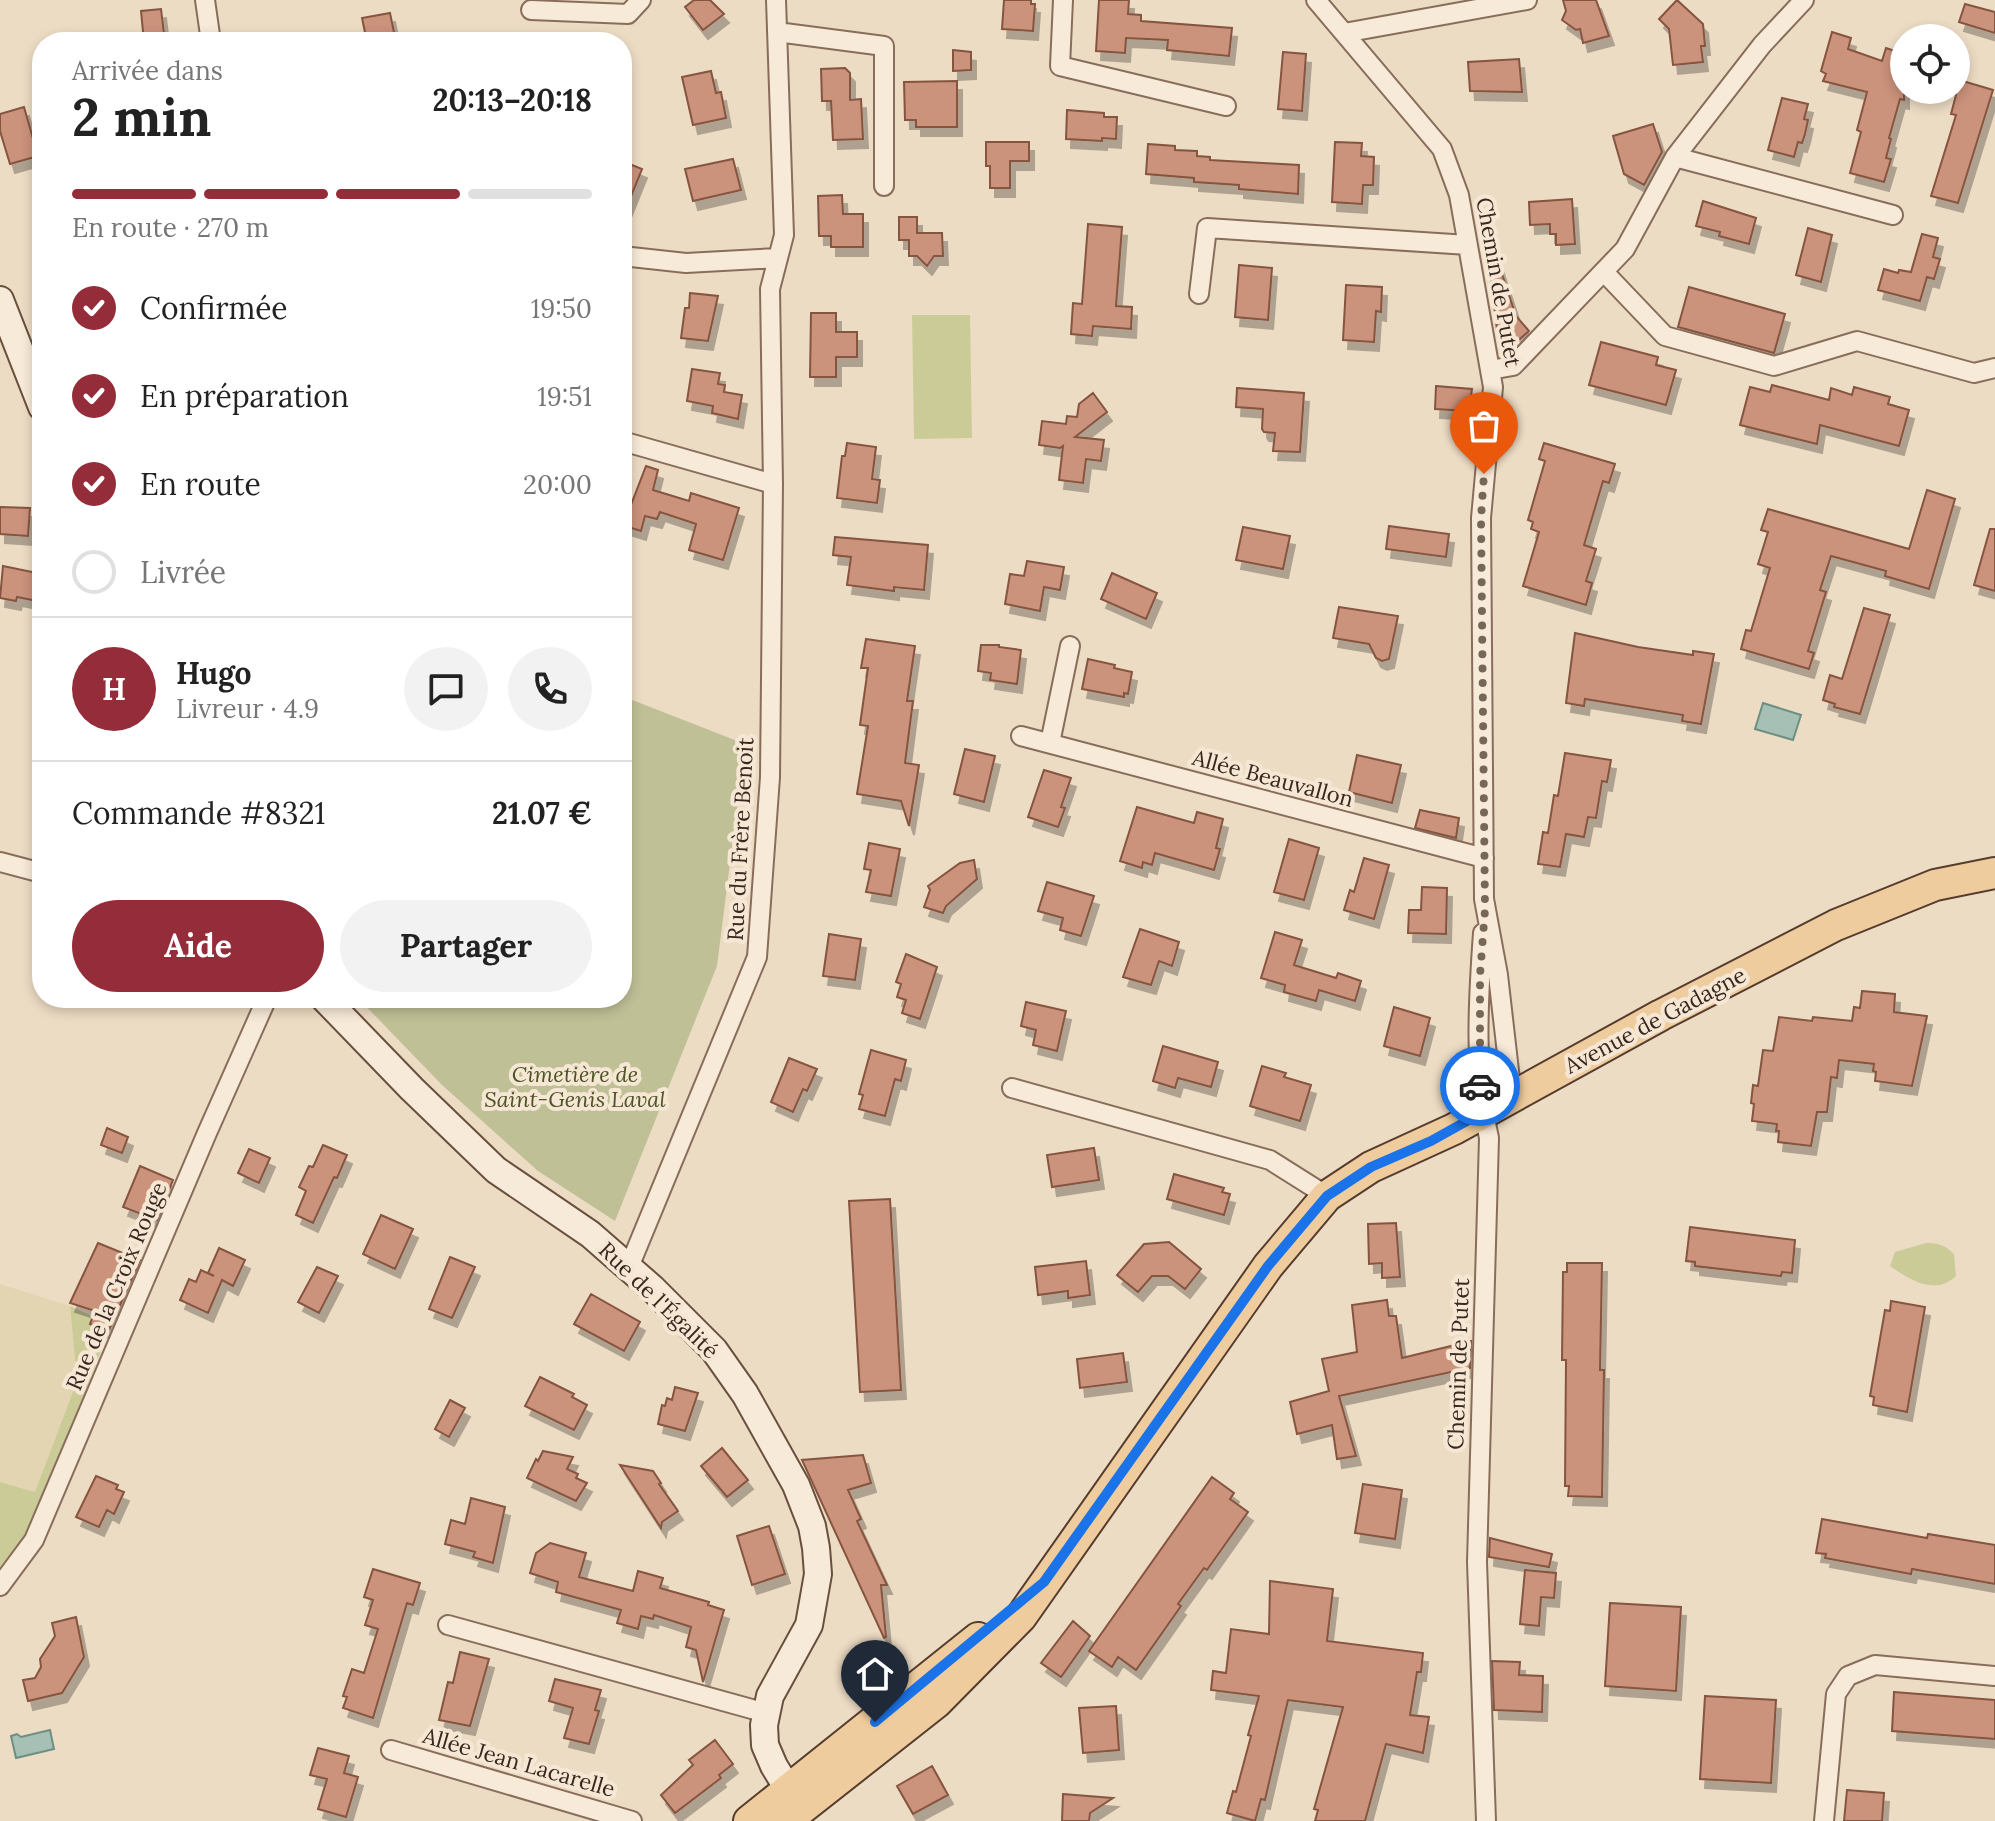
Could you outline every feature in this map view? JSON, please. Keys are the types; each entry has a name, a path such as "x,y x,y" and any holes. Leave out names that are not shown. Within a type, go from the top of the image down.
{"main road":[{"name":"Avenue de Gadagne","path":"749,1821 796,1810 956,1657 1044,1582 1268,1266 1327,1196 1371,1167 1431,1141 1654,1019 1836,925 1935,885 1995,873"}],"street":[{"path":"205,0 210,32"},
{"path":"531,10 628,14 641,0"},
{"name":"Rue du Frère Benoit","path":"629,1267 757,957 770,777 773,484 770,289 784,235 776,0"},
{"path":"1063,0 1060,66 1226,106"},
{"name":"Chemin de Putet","path":"1316,0 1442,149 1459,195 1493,387 1481,518 1485,910 1479,1029 1480,1091 1489,1138 1477,1562 1486,1821"},
{"path":"1344,33 1527,0"},
{"path":"1490,370 1513,366 1625,249 1675,157 1762,45 1804,0"},
{"path":"777,32 884,46 884,186"},
{"path":"1675,157 1893,215"},
{"path":"1199,294 1207,228 1468,245"},
{"path":"632,257 686,263 778,258"},
{"path":"1604,272 1665,336 1774,366 1857,341 1974,373 1995,368"},
{"path":"0,300 32,382"},
{"path":"632,444 773,484"},
{"path":"1050,743 1070,646"},
{"name":"Allée Beauvallon","path":"1021,736 1484,858"},
{"path":"0,862 32,870"},
{"name":"Chemin de Putet","path":"1485,910 1498,975 1512,1097"},
{"name":"Rue de la Croix Rouge","path":"0,1586 34,1540 263,1008"},
{"name":"Rue de l'Égalité","path":"334,1008 496,1170 590,1234 629,1267 714,1350 745,1394 796,1485 812,1526 818,1574 809,1625 777,1683 766,1713 765,1745 796,1810"},
{"path":"1012,1088 1270,1160 1327,1196"},
{"path":"448,1625 766,1713"},
{"path":"1824,1821 1836,1694 1848,1676 1875,1665 1995,1676"},
{"name":"Allée Jean Lacarelle","path":"391,1750 632,1821"}],"shaded area":[{"path":"1763,703 1801,715 1793,740 1755,729"},
{"path":"0,1284 70,1306 77,1381 35,1492 0,1482"},
{"path":"50,1730 54,1749 16,1758 11,1736 17,1734 21,1737"}],"green space":[{"path":"912,315 970,315 972,438 914,439"},
{"name":"Cimetière de Saint-Genis Laval","path":"632,700 745,744 717,966 615,1221 538,1171 442,1085 368,1008 632,1008"},
{"path":"1926,1243 1941,1245 1954,1254 1956,1276 1948,1282 1923,1284 1890,1266 1895,1252"},
{"path":"70,1306 92,1316 90,1324 109,1330 35,1523 0,1574 0,1482 35,1492 77,1381"}],"building":[{"path":"694,0 710,0 724,14 703,30 685,7"},
{"path":"1004,0 1031,0 1031,4 1035,4 1033,31 1002,29"},
{"path":"1099,0 1129,0 1128,14 1141,15 1141,21 1232,28 1229,56 1167,50 1168,40 1126,38 1125,53 1096,51"},
{"path":"1563,0 1596,0 1609,36 1583,43 1580,29 1576,30 1562,20 1566,11"},
{"path":"1677,0 1703,24 1703,62 1673,65 1669,29 1659,19"},
{"path":"1965,4 1995,12 1995,33 1970,24 1959,22"},
{"path":"161,9 164,32 143,32 141,11"},
{"path":"390,13 394,32 365,32 362,18"},
{"path":"1832,32 1851,38 1848,49 1882,61 1886,48 1890,49 1890,104 1899,104 1889,138 1886,158 1891,159 1884,182 1850,173 1867,92 1823,81 1826,74 1821,71"},
{"path":"953,50 971,52 971,70 953,71"},
{"path":"1283,52 1306,54 1302,111 1278,109"},
{"path":"1519,59 1522,92 1470,91 1468,62"},
{"path":"845,68 850,73 850,100 861,99 863,139 833,140 831,101 822,101 821,69"},
{"path":"711,71 716,93 721,92 726,118 693,125 682,77"},
{"path":"957,81 957,127 916,127 916,120 905,120 904,82"},
{"path":"1970,83 1993,90 1958,203 1931,196 1956,115 1951,114 1954,104 1970,104"},
{"path":"1782,98 1808,104 1804,119 1808,120 1805,134 1802,143 1798,142 1794,157 1768,150"},
{"path":"24,107 32,135 32,158 10,164 0,131 0,114"},
{"path":"1067,110 1117,117 1116,139 1066,139"},
{"path":"1653,124 1662,152 1644,185 1624,174 1613,136"},
{"path":"986,142 1029,142 1029,161 1010,161 1010,188 990,188"},
{"path":"1335,142 1362,143 1361,156 1374,157 1373,185 1363,185 1362,204 1332,202"},
{"path":"1148,144 1197,151 1197,156 1210,157 1210,160 1299,165 1298,194 1239,189 1239,185 1146,174"},
{"path":"733,159 741,190 693,201 685,169"},
{"path":"632,165 642,169 632,194"},
{"path":"842,195 843,214 863,214 863,247 831,247 831,236 819,236 818,196"},
{"path":"1572,199 1575,244 1556,245 1556,234 1550,234 1550,224 1530,225 1529,202"},
{"path":"1703,201 1756,218 1749,244 1696,226"},
{"path":"899,217 917,217 917,233 942,233 943,256 934,256 927,266 917,256 909,256 909,240 899,240"},
{"path":"1088,224 1122,227 1116,306 1132,307 1131,329 1093,326 1092,336 1071,334 1073,303 1082,304"},
{"path":"1808,228 1832,235 1821,282 1796,275"},
{"path":"1922,234 1938,238 1933,257 1940,259 1934,279 1927,277 1920,301 1878,290 1884,269 1898,273 1899,270 1911,272"},
{"path":"1497,259 1516,316 1529,331 1512,346 1497,330 1489,260"},
{"path":"1239,265 1272,268 1268,320 1235,317"},
{"path":"1346,285 1382,287 1381,312 1376,311 1374,342 1343,340"},
{"path":"1689,287 1785,314 1774,353 1678,327"},
{"path":"690,293 718,296 708,341 681,338"},
{"path":"811,313 836,313 836,332 857,332 857,357 836,357 836,377 810,377"},
{"path":"1601,342 1658,357 1656,365 1676,370 1666,405 1589,385"},
{"path":"692,369 720,373 718,384 725,385 724,392 742,395 738,419 712,413 713,406 687,401"},
{"path":"1772,385 1829,400 1831,388 1852,395 1854,387 1890,397 1888,404 1909,410 1899,446 1820,425 1817,444 1740,425 1750,387 1770,392"},
{"path":"1436,386 1472,389 1469,411 1435,409"},
{"path":"1237,388 1304,393 1300,452 1273,451 1275,433 1262,429 1263,409 1236,407"},
{"path":"1093,393 1107,412 1075,437 1104,440 1101,461 1086,459 1083,483 1059,480 1063,446 1039,445 1042,421 1066,424 1067,416 1077,417 1079,404"},
{"path":"847,443 876,447 872,479 880,480 877,503 837,498 842,456 845,456"},
{"path":"1544,443 1615,464 1609,483 1603,481 1584,545 1596,549 1586,581 1592,583 1586,605 1523,586 1539,532 1531,529 1533,522 1528,520 1545,461 1539,459"},
{"path":"646,466 658,470 653,490 689,501 691,493 739,508 723,560 689,550 696,524 660,512 657,519 645,516 641,531 632,528 632,502"},
{"path":"1927,490 1955,499 1929,589 1885,576 1886,571 1831,556 1820,590 1826,592 1808,651 1814,653 1809,669 1741,649 1746,630 1751,631 1770,568 1758,564 1768,532 1761,530 1768,509 1909,549"},
{"path":"0,507 30,508 28,536 0,534"},
{"path":"1389,526 1449,534 1446,557 1386,549"},
{"path":"1243,527 1290,536 1283,569 1236,560"},
{"path":"1990,529 1995,529 1995,591 1974,585"},
{"path":"835,537 928,545 924,590 894,587 894,591 847,585 851,557 833,555"},
{"path":"1027,561 1064,567 1060,590 1044,587 1040,611 1005,604 1010,574 1024,576"},
{"path":"3,566 32,572 32,600 0,598"},
{"path":"1112,573 1157,593 1146,619 1101,599"},
{"path":"1339,607 1398,616 1389,659 1382,661 1376,658 1369,644 1333,638"},
{"path":"1864,608 1890,615 1860,714 1834,707 1835,704 1823,700 1830,675 1842,679"},
{"path":"1575,633 1638,647 1693,655 1693,651 1714,654 1701,724 1682,721 1683,715 1585,699 1584,706 1566,703"},
{"path":"866,639 915,646 907,701 913,701 905,763 919,765 909,826 901,801 857,794 868,726 860,725 868,668 861,668"},
{"path":"981,645 1021,650 1017,684 990,680 991,673 978,671"},
{"path":"1088,659 1132,672 1128,694 1124,693 1124,697 1082,689"},
{"path":"965,749 995,756 984,802 954,794"},
{"path":"1565,753 1611,760 1607,782 1602,781 1596,818 1588,817 1584,837 1566,834 1560,867 1538,864 1543,832 1548,833 1554,795 1558,796"},
{"path":"1357,755 1401,765 1392,803 1349,792"},
{"path":"1044,770 1071,778 1058,827 1028,817"},
{"path":"1137,807 1194,823 1197,812 1223,819 1214,870 1155,853 1152,865 1143,862 1142,868 1120,861"},
{"path":"1420,810 1459,818 1456,838 1415,828"},
{"path":"1289,839 1319,848 1304,900 1274,892"},
{"path":"869,843 900,849 891,896 866,892 871,870 864,869"},
{"path":"1364,858 1389,865 1374,919 1344,910 1350,890 1354,892"},
{"path":"974,860 977,879 946,906 943,913 924,907 930,890 928,886 960,863"},
{"path":"1047,882 1094,896 1081,936 1060,930 1063,918 1038,911"},
{"path":"1422,887 1447,888 1446,934 1408,933 1409,910 1421,910"},
{"path":"1140,929 1179,942 1172,966 1159,961 1151,985 1123,977"},
{"path":"1275,932 1302,940 1294,965 1336,978 1338,973 1361,981 1355,1001 1319,990 1316,1001 1284,992 1285,985 1261,978"},
{"path":"829,934 861,939 855,980 823,976"},
{"path":"906,954 937,967 920,1019 902,1013 906,1000 897,997 901,984 896,982"},
{"path":"1862,991 1895,994 1894,1012 1927,1016 1912,1086 1875,1081 1874,1064 1839,1060 1837,1078 1831,1077 1827,1112 1817,1112 1811,1146 1778,1142 1777,1124 1752,1121 1754,1104 1751,1103 1753,1085 1758,1086 1763,1050 1773,1051 1779,1017 1852,1021 1854,1007 1860,1008"},
{"path":"1026,1002 1066,1011 1057,1051 1033,1045 1036,1030 1021,1026"},
{"path":"1394,1007 1430,1018 1420,1056 1384,1046"},
{"path":"1163,1046 1218,1062 1211,1087 1178,1078 1175,1088 1153,1081"},
{"path":"871,1050 906,1060 901,1081 895,1079 885,1116 859,1109 863,1095 859,1094"},
{"path":"789,1058 817,1069 807,1091 803,1089 793,1112 771,1102"},
{"path":"1262,1066 1311,1085 1300,1121 1250,1106"},
{"path":"107,1128 128,1137 122,1153 101,1145"},
{"path":"323,1145 347,1155 313,1223 296,1215 306,1191 299,1187"},
{"path":"1094,1148 1099,1180 1052,1187 1047,1155"},
{"path":"249,1149 270,1158 259,1183 238,1173"},
{"path":"140,1166 173,1180 157,1220 123,1207"},
{"path":"1174,1174 1224,1188 1222,1192 1230,1194 1224,1215 1167,1199"},
{"path":"890,1199 901,1390 860,1392 849,1201"},
{"path":"381,1215 413,1229 395,1269 363,1254"},
{"path":"1396,1223 1400,1277 1382,1278 1382,1263 1369,1264 1368,1224"},
{"path":"1690,1227 1795,1240 1792,1273 1782,1272 1781,1276 1695,1266 1695,1262 1686,1261"},
{"path":"1169,1242 1201,1269 1185,1289 1168,1276 1152,1276 1138,1292 1117,1275 1144,1244"},
{"path":"98,1243 140,1260 109,1330 90,1324 95,1311 70,1303"},
{"path":"219,1248 245,1260 233,1286 222,1280 208,1313 180,1300 189,1279 196,1282 201,1270 214,1276 208,1273"},
{"path":"450,1257 475,1267 452,1318 429,1309"},
{"path":"1086,1261 1090,1295 1068,1298 1068,1291 1038,1295 1035,1267"},
{"path":"1567,1263 1602,1263 1602,1497 1568,1496 1569,1486 1565,1486 1566,1360 1562,1360 1563,1272 1567,1272"},
{"path":"317,1267 338,1276 319,1313 298,1302"},
{"path":"591,1294 640,1322 624,1351 574,1324"},
{"path":"1387,1300 1389,1316 1396,1316 1402,1358 1471,1341 1470,1368 1339,1396 1356,1456 1337,1459 1332,1425 1297,1434 1290,1402 1329,1391 1322,1359 1357,1352 1352,1305"},
{"path":"1891,1301 1925,1307 1907,1412 1873,1405 1874,1397 1870,1396 1885,1310 1890,1311"},
{"path":"1123,1353 1127,1382 1080,1388 1077,1359"},
{"path":"540,1377 574,1394 572,1397 587,1405 574,1430 525,1406"},
{"path":"675,1387 698,1393 685,1431 658,1424 662,1405 665,1406 667,1398 672,1400"},
{"path":"450,1400 465,1408 449,1437 435,1429"},
{"path":"722,1448 748,1480 727,1497 701,1466"},
{"path":"543,1451 573,1457 567,1469 587,1483 576,1501 527,1478"},
{"path":"863,1455 871,1483 848,1490 861,1519 857,1521 887,1585 881,1585 884,1638 802,1460"},
{"path":"620,1465 653,1471 661,1483 678,1511 662,1522 661,1528"},
{"path":"96,1476 118,1485 116,1489 124,1492 114,1514 107,1510 99,1527 76,1517"},
{"path":"1212,1477 1234,1493 1230,1499 1248,1512 1207,1570 1204,1568 1178,1604 1181,1606 1136,1670 1118,1657 1112,1667 1089,1651"},
{"path":"1363,1484 1402,1490 1395,1539 1355,1533"},
{"path":"471,1498 505,1507 493,1563 473,1557 475,1552 445,1544 451,1520 465,1524"},
{"path":"1822,1519 1927,1538 1928,1534 1995,1545 1995,1584 1912,1569 1911,1574 1825,1558 1826,1554 1816,1553"},
{"path":"769,1526 785,1574 752,1585 737,1536"},
{"path":"1490,1538 1552,1554 1549,1567 1489,1557"},
{"path":"550,1543 586,1553 579,1577 633,1591 638,1571 663,1578 660,1588 709,1602 708,1605 724,1610 703,1682 696,1650 686,1647 691,1627 654,1615 653,1619 641,1616 638,1629 617,1623 621,1610 556,1592 558,1582 530,1573 536,1553"},
{"path":"373,1569 420,1583 413,1605 407,1603 373,1718 343,1708 347,1697 343,1696 352,1669 364,1673 378,1629 365,1625 373,1600 364,1597"},
{"path":"1525,1570 1556,1573 1554,1598 1541,1597 1539,1626 1520,1624"},
{"path":"1270,1581 1333,1589 1327,1641 1423,1653 1410,1715 1429,1717 1423,1753 1386,1744 1365,1821 1315,1821 1318,1810 1314,1809 1343,1707 1288,1700 1265,1800 1261,1799 1255,1821 1227,1813 1233,1791 1236,1792 1259,1696 1211,1690 1213,1671 1226,1673 1231,1629 1269,1634"},
{"path":"1610,1603 1681,1607 1676,1691 1605,1686"},
{"path":"76,1617 84,1657 62,1693 28,1701 23,1680 35,1678 41,1667 40,1659 55,1636 52,1623"},
{"path":"1073,1621 1090,1636 1061,1677 1041,1663"},
{"path":"460,1652 489,1659 470,1726 439,1720 448,1682 453,1683"},
{"path":"1492,1661 1520,1662 1519,1675 1543,1676 1542,1712 1494,1710"},
{"path":"555,1679 601,1690 595,1710 599,1711 589,1744 564,1738 573,1708 549,1701"},
{"path":"1894,1692 1995,1700 1995,1739 1892,1731"},
{"path":"1705,1696 1776,1700 1771,1783 1700,1779"},
{"path":"1116,1706 1119,1750 1083,1753 1079,1708"},
{"path":"715,1740 733,1764 719,1775 721,1778 675,1813 661,1795 693,1765 689,1760"},
{"path":"318,1748 349,1756 344,1773 358,1777 346,1817 318,1809 327,1779 310,1775"},
{"path":"932,1766 948,1795 913,1814 897,1786"},
{"path":"1847,1790 1884,1793 1882,1821 1844,1821"},
{"path":"1063,1794 1113,1798 1090,1813 1089,1821 1062,1821"}],"way so far":[{"path":"1480,1086 1480,975 1485,910 1481,518 1484,474"}],"route":[{"path":"875,1722 1044,1582 1268,1266 1327,1196 1371,1167 1431,1141 1483,1112 1480,1086"}]}
